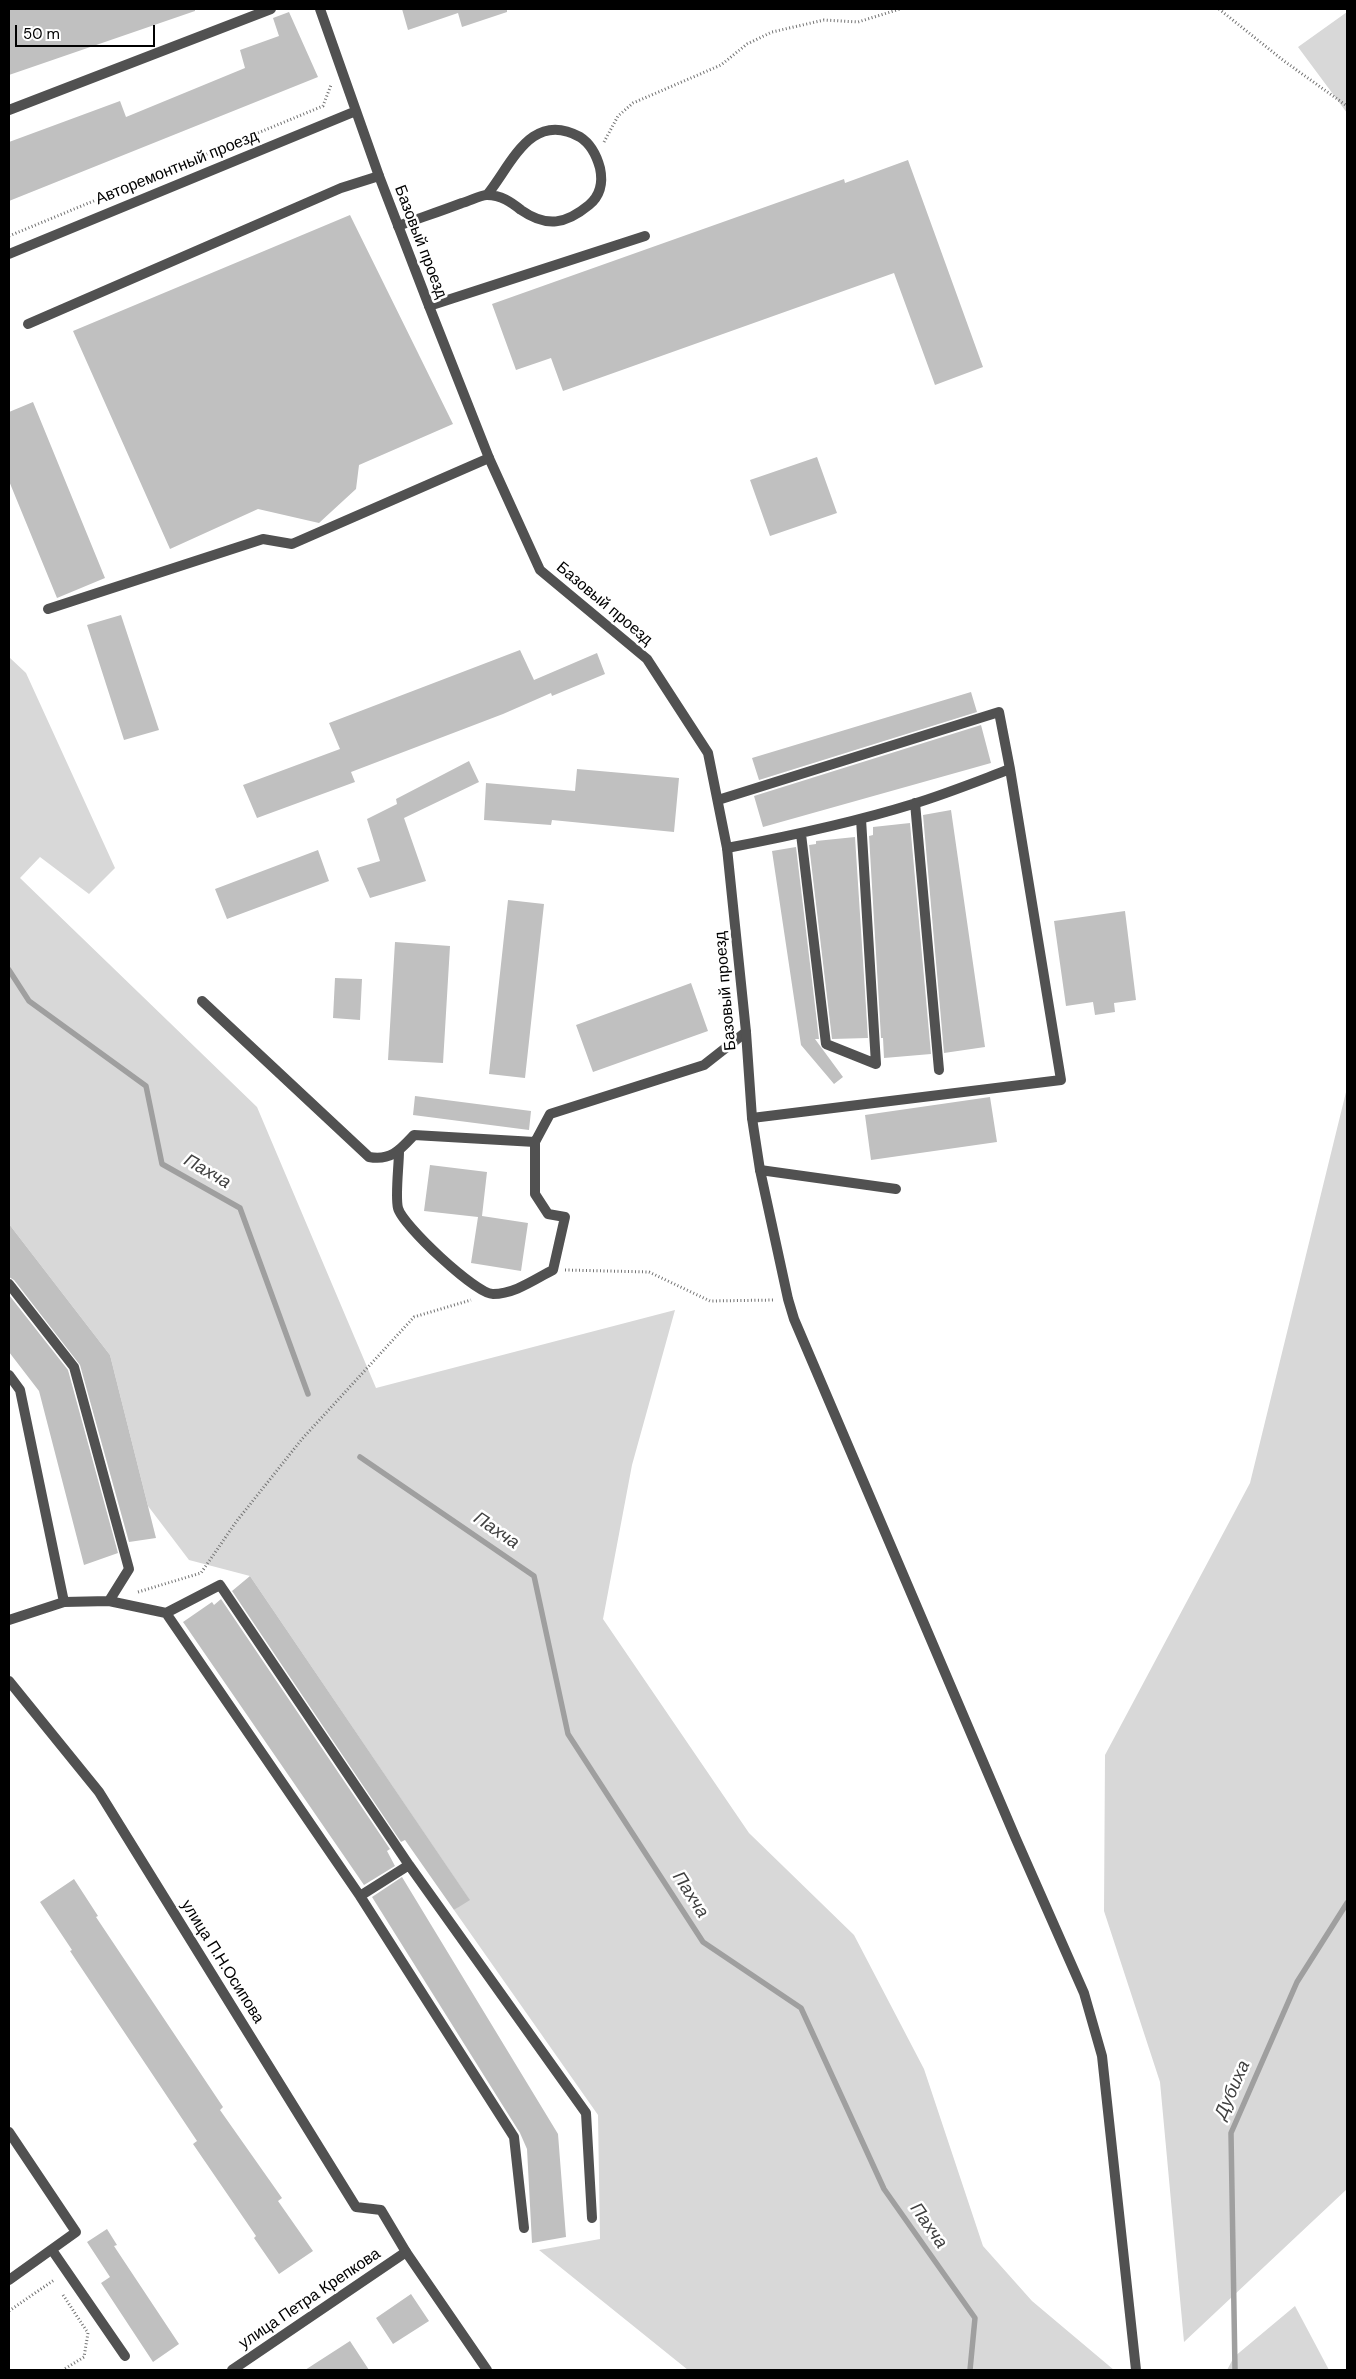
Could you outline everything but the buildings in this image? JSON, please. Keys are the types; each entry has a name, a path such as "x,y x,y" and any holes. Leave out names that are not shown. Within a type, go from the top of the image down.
{"street":[{"path":"9,110 271,9"},
{"name":"Базовый проезд","path":"320,9 379,176 429,306 489,458 540,570 647,659 708,753 727,848 746,1032 752,1118 760,1170 788,1299 794,1320 941,1666 1084,1993 1102,2056 1136,2370"},
{"name":"Авторемонтный проезд","path":"9,254 356,111"},
{"path":"398,226 487,195 505,198 528,214 548,222 573,218 595,200 603,180 597,156 583,140 568,131 552,129 536,134 518,151 501,178 487,195"},
{"path":"28,324 342,188 379,176"},
{"path":"429,306 646,236"},
{"path":"48,609 263,539 292,544 489,458"},
{"path":"718,800 999,712 1061,1080 752,1118"},
{"path":"727,848 801,834 861,819 915,803 1010,769"},
{"path":"915,803 939,1070"},
{"path":"801,834 826,1044 876,1064 861,819"},
{"path":"202,1001 369,1157 382,1159 399,1151 414,1135 535,1142"},
{"path":"399,1151 398,1210 420,1237 470,1284 492,1294 512,1291 554,1270 565,1217 548,1214 535,1194 535,1142 550,1114 704,1065 746,1032"},
{"path":"760,1170 896,1190"},
{"path":"9,1284 74,1367 129,1568 109,1601"},
{"path":"9,1375 20,1390 64,1602"},
{"path":"9,1620 64,1602 109,1601 166,1613 220,1585 409,1865 586,2113 592,2218"},
{"path":"166,1613 360,1896 514,2137 524,2228"},
{"name":"улица П.Н.Осипова","path":"9,1681 99,1792 356,2207 382,2210 406,2252"},
{"path":"360,1896 409,1865"},
{"path":"9,2132 76,2232 9,2280"},
{"path":"52,2250 125,2356"},
{"path":"406,2252 487,2370"},
{"name":"улица Петра Крепкова","path":"232,2370 406,2252"}],"path":[{"path":"597,156 618,116 633,103 721,65 747,44 772,32 824,20 858,22 900,9"},
{"path":"1219,9 1284,61 1347,106"},
{"path":"9,236 324,106 332,86 329,78"},
{"path":"554,1270 649,1272 710,1301 788,1299"},
{"path":"136,1593 201,1573 236,1522 302,1440 414,1317 492,1294"},
{"path":"9,2312 54,2280 68,2273"},
{"path":"54,2280 88,2333 84,2357 63,2370"}],"shaded area":[{"path":"1347,12 1347,113 1298,47"},
{"path":"9,657 26,673 115,868 89,894 40,857 20,878 257,1107 376,1388 675,1310 632,1465 603,1619 749,1833 854,1935 924,2069 983,2246 1032,2301 1114,2370 688,2370 539,2250 600,2239 598,2115 454,1910 469,1899 250,1576 189,1560 148,1506 110,1355 9,1224"},
{"path":"1347,1088 1347,2189 1184,2342 1160,2082 1104,1911 1105,1755 1250,1483"},
{"path":"1295,2306 1329,2370 1227,2370 1234,2357"}],"waterway":[{"name":"Пахча","path":"9,970 29,1001 146,1086 162,1164 240,1208 308,1394"},
{"name":"Пахча","path":"360,1457 534,1576 568,1734 703,1942 801,2008 884,2189 975,2318 970,2370"},
{"name":"Дубиха","path":"1235,2370 1231,2133 1297,1982 1347,1903"}]}
